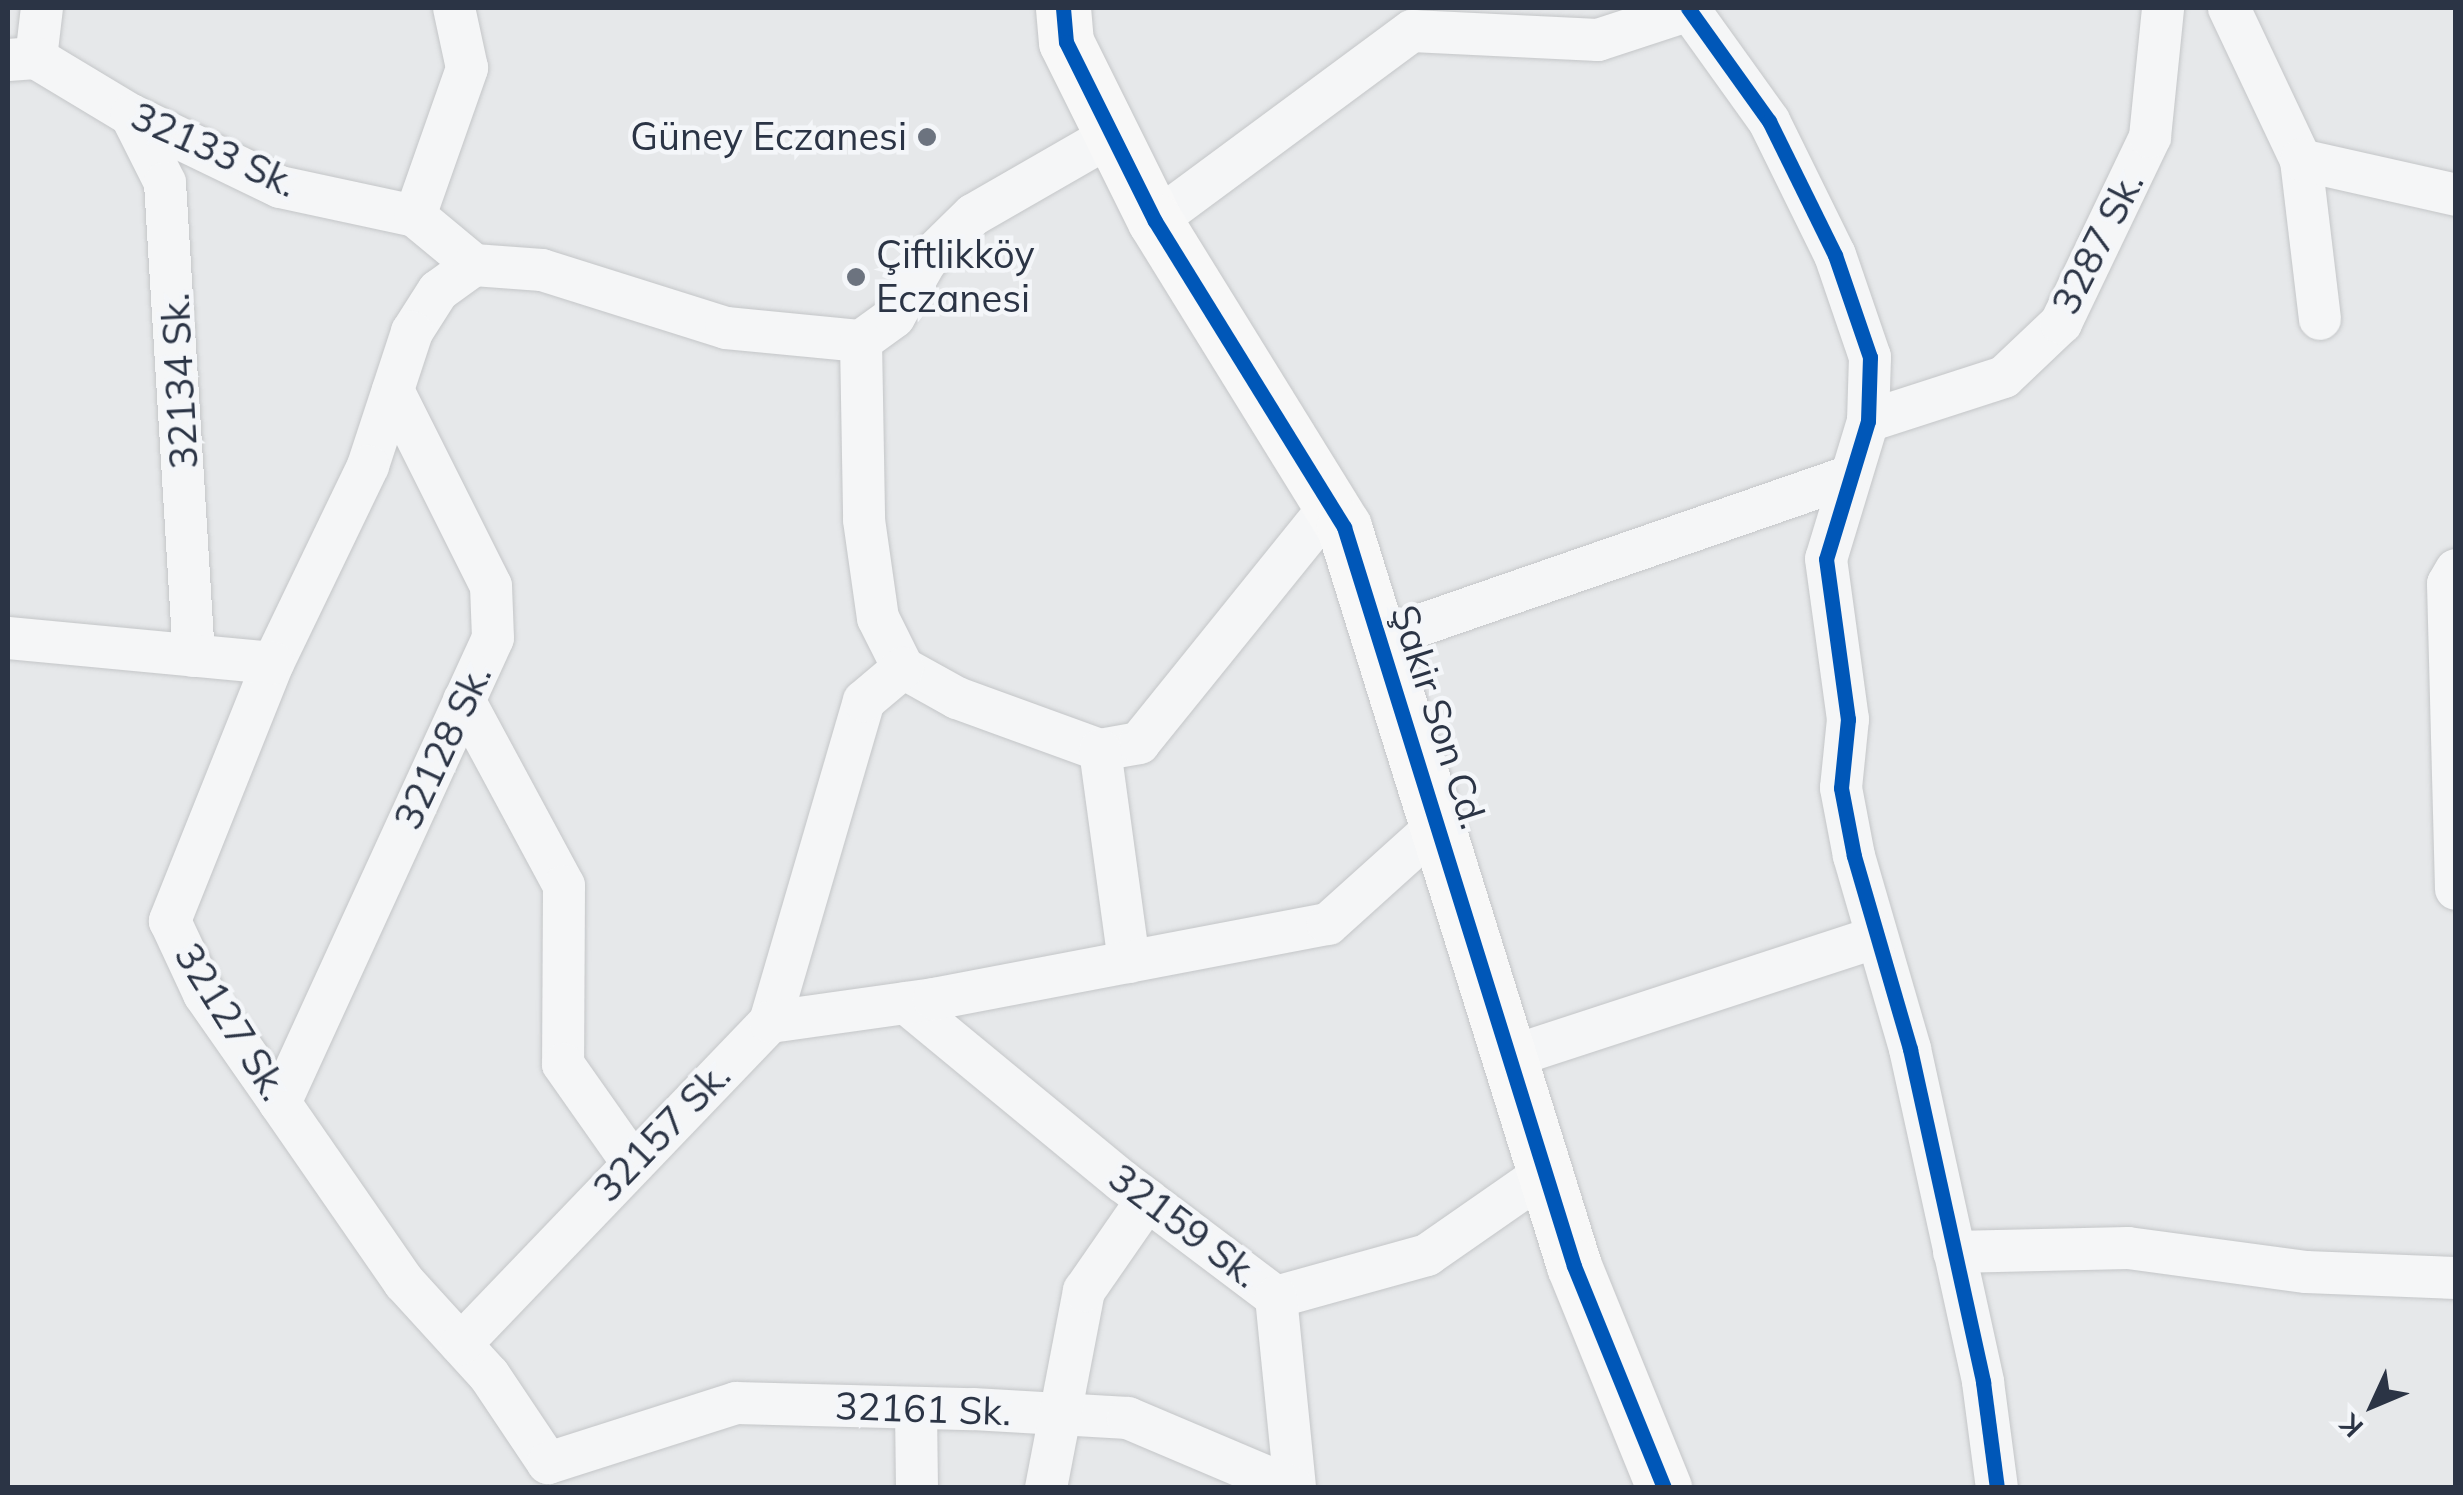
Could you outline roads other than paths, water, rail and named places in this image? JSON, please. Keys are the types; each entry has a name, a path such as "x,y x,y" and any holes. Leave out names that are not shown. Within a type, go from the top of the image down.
{"street":[{"path":"22,59 42,8"},
{"path":"415,216 467,68 454,8"},
{"name":"Şakir Son Cd.","path":"1063,8 1066,42 1155,221 1330,504 1380,639 1574,1266 1664,1488"},
{"name":"3287 Sk.","path":"1868,420 2004,377 2061,322 2150,138 2163,8"},
{"path":"2229,8 2302,160 2320,319"},
{"path":"1155,221 1412,32 1598,40 1689,9 1768,121 1836,255 1870,357 1868,420 1826,558 1848,719 1842,788 1877,937 1910,1050 1954,1252 1997,1488"},
{"name":"32133 Sk.","path":"22,59 280,187 415,216 474,265"},
{"name":"32134 Sk.","path":"131,115 165,182 194,656"},
{"path":"474,265 542,270 726,328 861,341 894,316 926,261 973,215 1112,135"},
{"path":"2302,160 2456,196"},
{"name":"32127 Sk.","path":"474,265 438,292 412,332 368,466 273,663 170,920 204,994 404,1282 461,1344 546,1475"},
{"path":"861,341 864,520 878,618 903,668 957,698 1100,750 1139,743 1330,504"},
{"name":"32128 Sk.","path":"280,1103 493,638 491,586 393,390"},
{"path":"1380,639 1848,477"},
{"path":"2456,570 2448,584 2456,889"},
{"path":"8,638 273,663"},
{"path":"903,668 864,701 770,1022 906,1003 1328,924 1439,824"},
{"path":"464,700 564,886 563,1064 632,1162"},
{"path":"1100,750 1129,962"},
{"path":"1510,1057 1877,937"},
{"name":"32159 Sk.","path":"906,1003 1146,1200 1276,1296 1427,1255 1546,1173"},
{"name":"32157 Sk.","path":"461,1344 770,1022"},
{"path":"1046,1488 1084,1291 1146,1200"},
{"path":"1954,1252 2128,1248 2306,1272 2456,1278"},
{"path":"1276,1296 1294,1488"},
{"name":"32161 Sk.","path":"546,1475 736,1404 1128,1418 1294,1488"},
{"path":"916,1408 917,1488"}],"place":[{"name":"Güney Eczanesi","path":"927,137"},
{"name":"Çiftlikköy Eczanesi","path":"856,277"}]}
